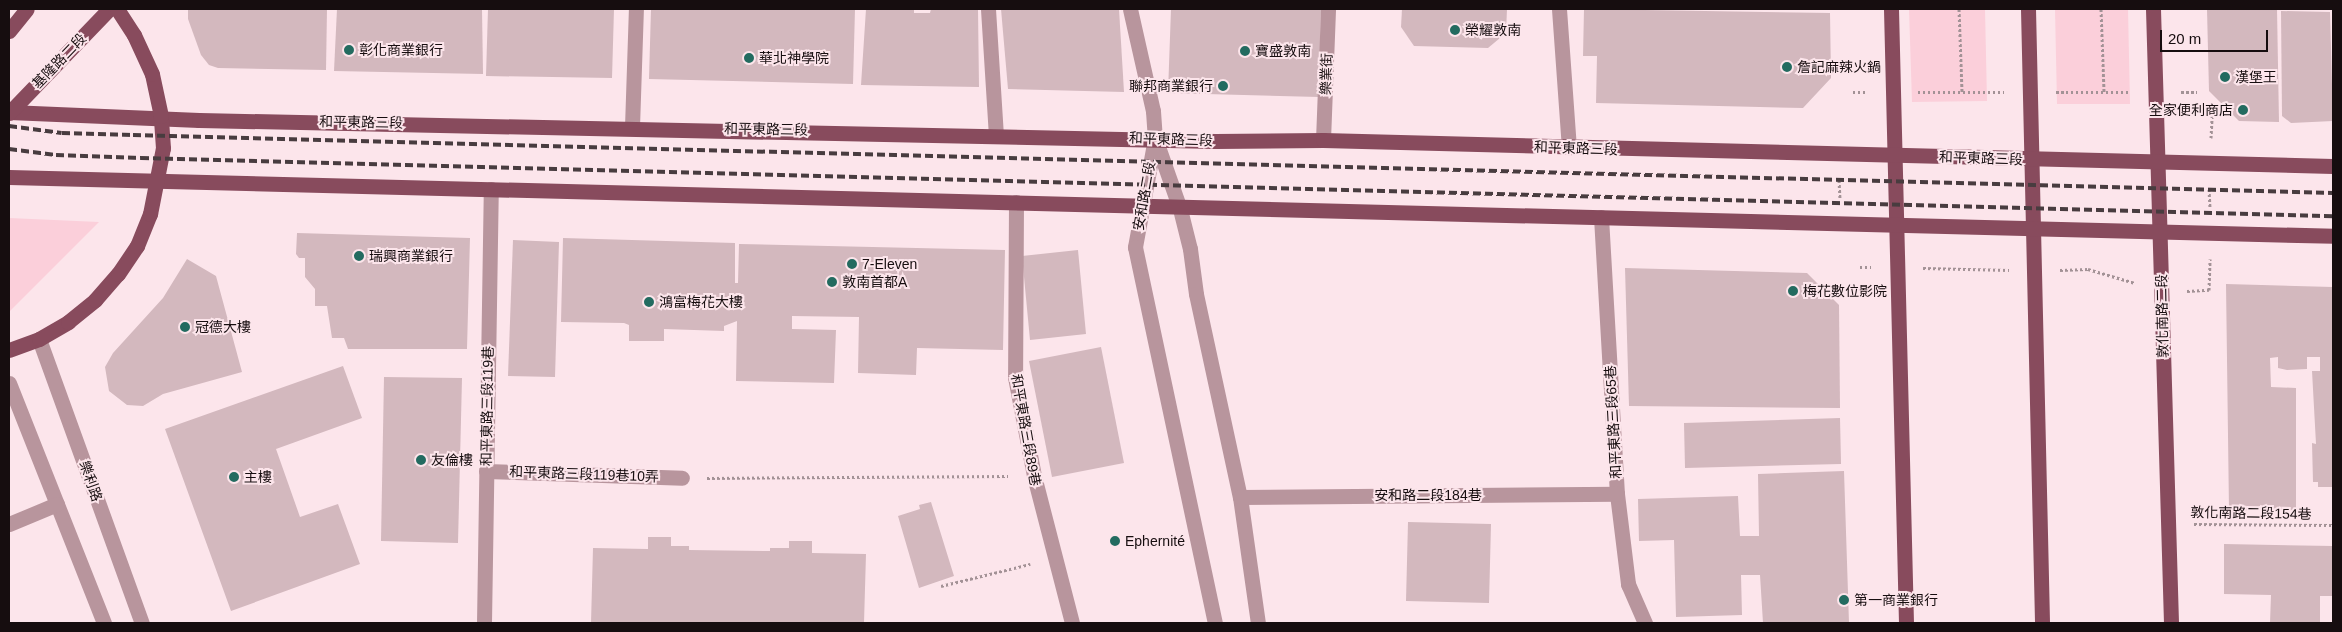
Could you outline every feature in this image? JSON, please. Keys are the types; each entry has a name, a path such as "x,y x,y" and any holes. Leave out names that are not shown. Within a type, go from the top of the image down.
{"main road":[{"path":"9,31 27,9"},
{"name":"基隆路二段","path":"9,112 109,9"},
{"path":"9,350 38,339 81,311 118,274 137,246 150,214 159,180 163,148 161,116 152,74 134,35 117,9"},
{"path":"1891,9 1906,623"},
{"path":"2028,9 2042,623"},
{"name":"敦化南路二段","path":"2154,9 2170,623"},
{"name":"和平東路三段","path":"9,112 161,116 199,120 1323,140 1568,148 2333,166"},
{"path":"9,176 1016,202 1140,207 1841,222 2333,236"}],"street":[{"path":"632,127 636,9"},
{"path":"988,9 996,135"},
{"path":"1130,9 1153,111 1155,138"},
{"name":"樂業街","path":"1323,140 1328,9"},
{"path":"1559,9 1568,148"},
{"name":"安和路二段","path":"1155,138 1140,207 1135,247 1215,623"},
{"name":"安和路二段","path":"1155,138 1180,208 1240,497 1258,623"},
{"name":"和平東路三段119巷","path":"484,623 491,189"},
{"name":"和平東路三段89巷","path":"1016,202 1015,377 1034,476 1053,558 1072,623"},
{"name":"和平東路三段65巷","path":"1601,217 1617,494 1628,584 1644,623"},
{"name":"樂利路","path":"38,339 142,623"},
{"path":"9,383 104,623"},
{"name":"和平東路三段119巷10弄","path":"486,471 682,478"},
{"name":"安和路二段184巷","path":"1240,497 1617,494"},
{"path":"9,524 57,504"}],"path":[{"path":"1959,9 1962,92"},
{"path":"2101,9 2104,92"},
{"path":"1925,268 2088,270 2161,291 2209,290 2209,162 2212,116"},
{"path":"1838,154 1841,222"},
{"path":"682,478 1034,476"},
{"name":"敦化南路二段154巷","path":"2168,523 2333,525"},
{"path":"940,586 1053,558"}],"shaded area":[{"path":"1909,9 1985,9 1987,101 1912,102"},
{"path":"2055,9 2128,9 2130,104 2057,104"},
{"path":"9,218 99,222 9,312"}],"building":[{"path":"188,9 327,9 326,70 218,68 209,65 201,55 188,19"},
{"path":"337,9 482,9 483,74 334,71"},
{"path":"488,9 614,9 612,78 486,76"},
{"path":"651,9 855,9 853,84 649,79"},
{"path":"866,9 914,9 914,13 930,13 931,9 978,9 979,87 861,85"},
{"path":"1001,9 1119,9 1124,92 1008,89"},
{"name":"寶盛敦南","path":"1171,9 1321,9 1319,97 1168,93"},
{"name":"榮耀敦南","path":"1402,9 1507,9 1506,33 1488,48 1414,46 1401,27"},
{"path":"1584,9 1830,13 1831,78 1803,108 1596,103 1597,56 1583,56"},
{"path":"2207,9 2277,9 2279,122 2239,121 2209,91"},
{"path":"2281,11 2330,12 2333,121 2291,123 2282,116"},
{"path":"297,233 470,238 467,349 348,349 344,338 332,338 327,306 315,306 315,289 305,277 305,258 299,258 296,254"},
{"path":"563,238 735,243 735,283 738,283 739,244 1005,250 1003,350 917,348 916,375 858,373 859,317 792,316 792,329 836,330 834,383 736,381 737,321 724,326 724,331 664,329 664,341 629,341 629,325 624,323 561,322"},
{"path":"513,240 559,242 555,377 508,376"},
{"path":"1078,250 1086,334 1030,340 1022,256"},
{"name":"冠德大樓","path":"187,259 216,276 242,372 163,394 143,406 127,405 109,391 105,367 113,353 163,298"},
{"path":"1625,268 1807,273 1839,305 1840,408 1629,406"},
{"path":"2226,284 2333,287 2333,487 2318,487 2318,482 2313,482 2312,443 2316,444 2312,371 2320,371 2320,357 2307,357 2307,369 2287,370 2278,368 2278,357 2270,358 2271,387 2296,388 2296,510 2229,511"},
{"path":"1101,347 1124,463 1052,477 1029,361"},
{"name":"主樓","path":"343,366 362,418 276,449 300,517 338,504 360,564 231,611 165,429"},
{"name":"友倫樓","path":"384,377 462,378 458,543 381,541"},
{"path":"1840,418 1841,464 1685,468 1684,423"},
{"path":"1844,471 1849,623 1763,623 1760,575 1741,575 1742,615 1676,617 1674,540 1639,541 1638,499 1738,496 1740,536 1759,536 1758,474"},
{"path":"931,502 954,576 919,588 898,516 920,509 919,505"},
{"path":"1408,522 1491,524 1489,603 1406,601"},
{"path":"648,537 671,537 671,546 689,546 689,550 770,551 770,548 789,548 789,541 812,541 812,553 866,554 864,623 591,623 593,548 648,549"},
{"path":"2224,544 2333,546 2333,596 2320,596 2320,623 2270,623 2271,595 2224,594"}],"railway":[{"path":"9,126 62,133 2333,193"},
{"path":"9,149 56,155 141,158 2333,216"}],"place":[{"name":"榮耀敦南","path":"1455,30"},
{"name":"彰化商業銀行","path":"349,50"},
{"name":"寶盛敦南","path":"1245,51"},
{"name":"華北神學院","path":"749,58"},
{"name":"詹記麻辣火鍋","path":"1787,67"},
{"name":"漢堡王","path":"2225,77"},
{"name":"聯邦商業銀行","path":"1223,86"},
{"name":"全家便利商店","path":"2243,110"},
{"name":"瑞興商業銀行","path":"359,256"},
{"name":"7-Eleven","path":"852,264"},
{"name":"敦南首都A","path":"832,282"},
{"name":"梅花數位影院","path":"1793,291"},
{"name":"鴻富梅花大樓","path":"649,302"},
{"name":"冠德大樓","path":"185,327"},
{"name":"友倫樓","path":"421,460"},
{"name":"主樓","path":"234,477"},
{"name":"Ephernité","path":"1115,541"},
{"name":"第一商業銀行","path":"1844,600"}]}
